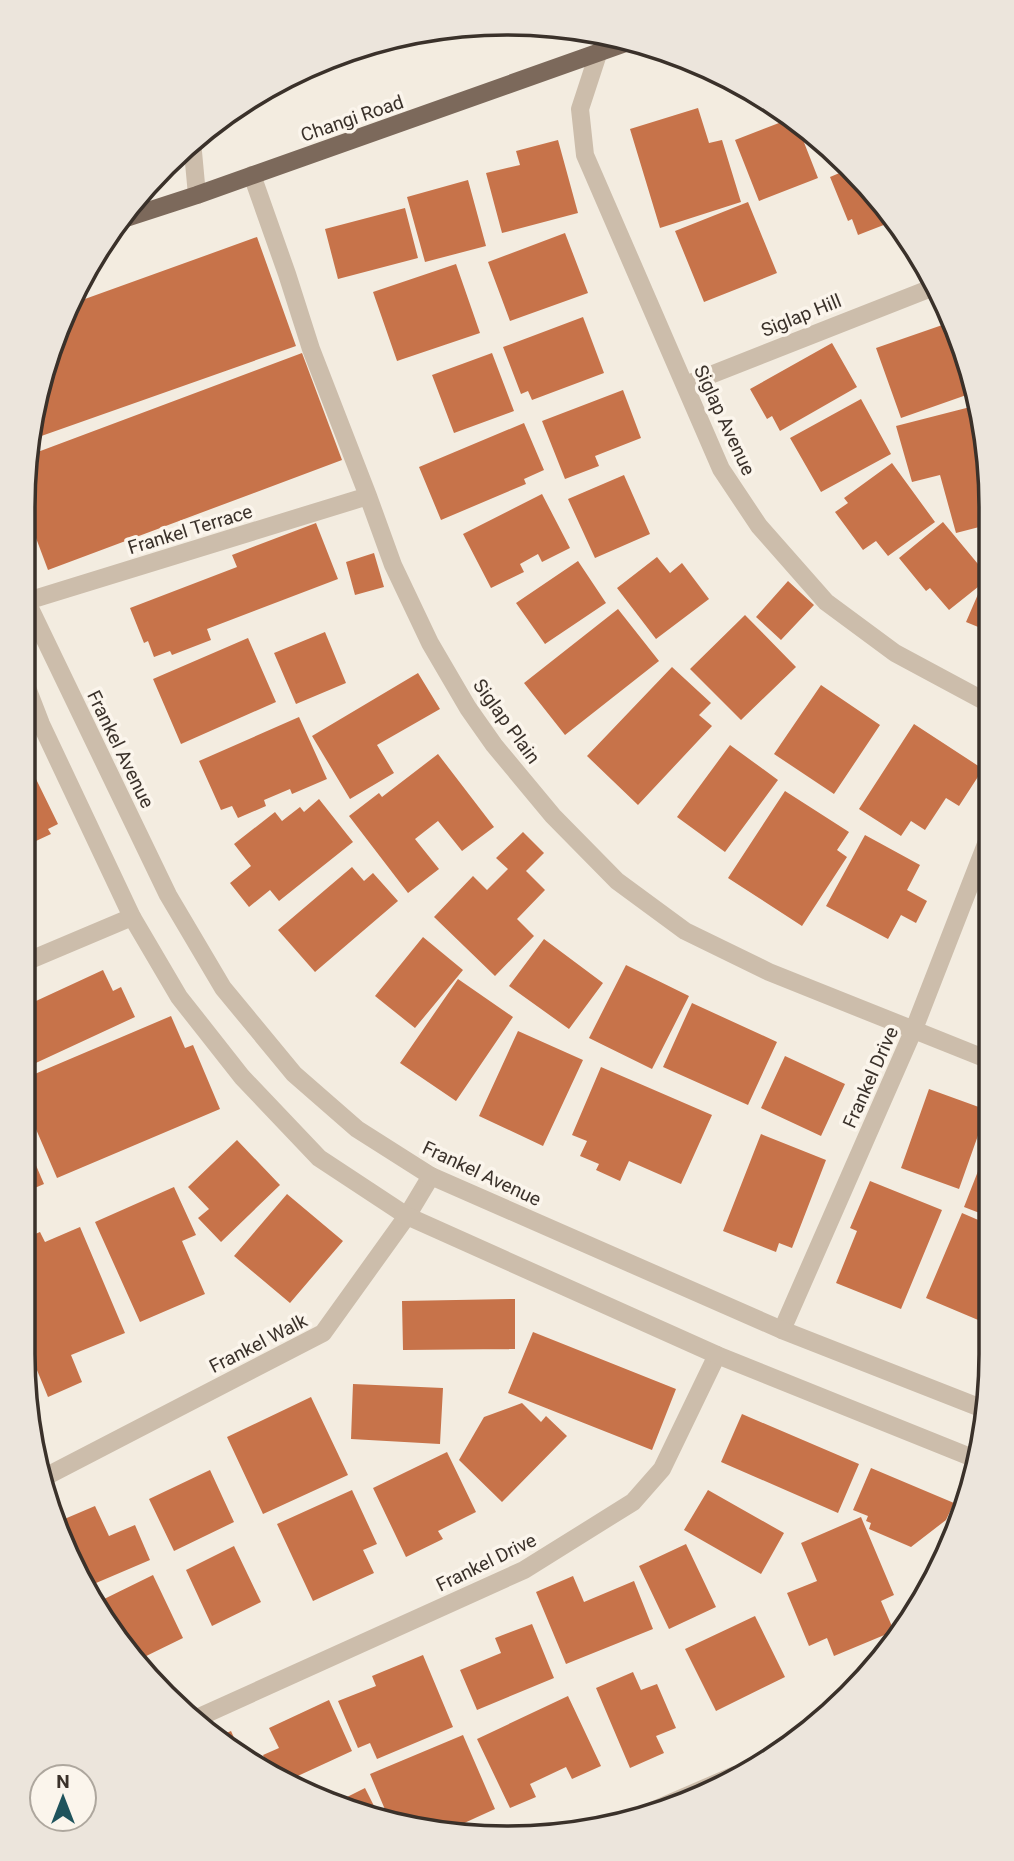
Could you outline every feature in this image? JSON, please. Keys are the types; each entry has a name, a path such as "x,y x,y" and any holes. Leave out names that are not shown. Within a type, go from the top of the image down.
{"main road":[{"name":"Changi Road","path":"137,214 614,48"}],"street":[{"path":"598,54 603,45"},
{"name":"Siglap Avenue","path":"598,54 580,108 584,155 721,469 759,526 827,602 895,653 979,698"},
{"path":"193,155 197,195"},
{"name":"Siglap Plain","path":"252,175 311,349 393,565 430,643 468,708 494,745 553,816 617,881 685,932 769,972 979,1056"},
{"name":"Siglap Hill","path":"685,385 926,290"},
{"name":"Frankel Terrace","path":"35,597 368,496"},
{"name":"Frankel Avenue","path":"35,623 168,895 223,988 294,1074 358,1129 431,1176 782,1330 976,1406"},
{"path":"35,709 132,917 179,997 242,1077 319,1158 407,1216 717,1355 968,1456"},
{"name":"Frankel Drive","path":"782,1330 914,1029 979,862"},
{"path":"35,958 132,917"},
{"name":"Frankel Walk","path":"51,1474 323,1333 407,1216 431,1176"},
{"name":"Frankel Drive","path":"204,1715 524,1570 633,1502 662,1469 717,1355"}],"building":[{"path":"698,108 709,143 722,140 741,202 660,228 630,129"},
{"path":"780,123 803,140 818,178 759,201 735,140"},
{"path":"558,140 578,213 502,233 486,173 520,165 516,151"},
{"path":"841,173 884,225 858,235 852,219 848,221 830,177"},
{"path":"468,180 486,246 425,262 407,197"},
{"path":"748,202 777,273 704,302 675,231"},
{"path":"405,208 418,258 338,279 325,229"},
{"path":"565,233 588,293 510,321 488,262"},
{"path":"257,237 296,346 40,436 60,355 83,300"},
{"path":"456,264 480,333 397,361 373,292"},
{"path":"583,317 604,373 532,400 528,391 521,394 503,347"},
{"path":"943,325 965,395 901,418 876,348"},
{"path":"832,343 857,387 780,431 772,416 767,419 750,389"},
{"path":"302,353 342,460 48,570 35,535 38,452"},
{"path":"492,353 514,411 454,433 432,375"},
{"path":"623,390 641,438 595,456 599,466 565,479 542,421"},
{"path":"861,399 891,454 821,492 790,438"},
{"path":"968,407 978,476 979,527 956,533 940,475 912,482 896,426"},
{"path":"524,423 544,470 524,479 526,484 441,520 419,467"},
{"path":"892,463 935,522 888,556 876,541 863,550 835,512 848,503 844,498"},
{"path":"624,475 650,534 595,558 568,499"},
{"path":"542,494 570,548 542,562 538,554 520,564 524,572 491,588 463,534"},
{"path":"943,522 979,565 979,586 949,610 930,588 926,591 899,558"},
{"path":"316,523 338,579 207,629 211,640 172,655 170,651 154,657 148,641 144,643 130,608 237,567 232,555"},
{"path":"374,553 384,587 355,595 346,562"},
{"path":"657,557 670,573 682,563 709,599 656,639 617,588"},
{"path":"578,561 606,603 545,644 516,603"},
{"path":"788,581 814,605 781,640 756,617"},
{"path":"979,592 979,627 966,622"},
{"path":"618,609 659,661 565,735 524,683"},
{"path":"745,615 796,667 741,720 690,669"},
{"path":"325,632 346,683 296,704 274,653"},
{"path":"248,638 276,702 181,744 153,679"},
{"path":"672,667 711,703 699,715 712,726 638,805 587,756"},
{"path":"418,673 440,709 377,745 394,773 350,799 312,736"},
{"path":"821,685 880,725 834,794 774,754"},
{"path":"299,717 327,779 292,794 290,789 264,800 266,806 238,818 232,806 221,810 199,761"},
{"path":"914,724 979,766 979,775 959,806 946,798 925,830 911,821 901,836 859,809"},
{"path":"730,745 778,780 725,852 677,817"},
{"path":"438,754 494,827 462,851 438,821 415,839 439,869 408,893 349,816 379,793 382,797"},
{"path":"35,779 58,824 48,829 51,834 35,841"},
{"path":"785,791 849,832 837,850 847,857 802,926 728,878"},
{"path":"319,799 353,842 279,901 270,890 249,907 230,883 251,866 234,844 275,812 282,821 300,807 304,812"},
{"path":"523,832 544,853 526,871 545,890 517,919 534,936 495,976 434,917 473,876 487,890 508,869 496,858"},
{"path":"865,835 920,865 907,890 927,901 916,923 901,915 888,939 826,906"},
{"path":"352,867 364,881 373,873 398,901 315,972 278,930"},
{"path":"423,937 463,970 415,1028 375,996"},
{"path":"544,939 603,983 569,1029 509,986"},
{"path":"626,965 689,996 652,1069 589,1038"},
{"path":"103,970 113,991 121,987 135,1017 35,1063 35,1001"},
{"path":"458,979 513,1017 456,1101 400,1063"},
{"path":"692,1003 777,1042 748,1105 663,1067"},
{"path":"171,1016 185,1048 193,1045 220,1109 57,1178 35,1127 35,1074"},
{"path":"518,1031 583,1060 543,1146 479,1116"},
{"path":"785,1056 845,1084 821,1136 761,1108"},
{"path":"601,1067 712,1115 681,1184 629,1161 620,1181 596,1170 599,1164 580,1156 587,1141 572,1135"},
{"path":"929,1089 979,1107 979,1133 959,1189 901,1168"},
{"path":"761,1134 826,1160 792,1248 779,1243 776,1252 723,1231"},
{"path":"237,1140 280,1185 221,1242 198,1218 209,1209 188,1187"},
{"path":"35,1163 44,1184 35,1188"},
{"path":"979,1169 979,1213 964,1207"},
{"path":"870,1181 942,1210 901,1309 836,1283 857,1231 850,1228"},
{"path":"174,1187 196,1235 182,1241 205,1294 140,1322 95,1222"},
{"path":"287,1194 343,1241 290,1303 234,1256"},
{"path":"962,1213 979,1220 979,1320 926,1298"},
{"path":"80,1227 125,1333 71,1355 82,1382 48,1397 35,1366 35,1234 40,1232 45,1242"},
{"path":"515,1299 515,1349 403,1350 402,1301"},
{"path":"533,1332 676,1389 652,1450 508,1393"},
{"path":"353,1384 443,1388 440,1444 351,1439"},
{"path":"311,1397 348,1475 263,1514 227,1437"},
{"path":"522,1403 541,1422 546,1416 567,1436 502,1502 459,1460 484,1417"},
{"path":"742,1414 859,1464 838,1513 721,1462"},
{"path":"447,1452 476,1512 438,1531 443,1539 406,1557 373,1488"},
{"path":"871,1468 954,1503 946,1520 911,1547 869,1529 871,1523 866,1521 868,1516 853,1510"},
{"path":"210,1470 234,1522 174,1551 149,1499"},
{"path":"352,1490 377,1544 363,1550 374,1573 313,1601 277,1524"},
{"path":"708,1490 784,1533 761,1574 684,1530"},
{"path":"95,1506 109,1536 135,1525 150,1560 95,1584 65,1519"},
{"path":"861,1517 894,1595 881,1601 892,1626 886,1634 834,1656 827,1638 809,1646 787,1593 817,1581 801,1543"},
{"path":"686,1544 716,1607 669,1629 639,1566"},
{"path":"234,1546 261,1602 212,1626 186,1570"},
{"path":"153,1575 183,1638 145,1656 104,1599"},
{"path":"573,1576 584,1602 634,1581 653,1629 566,1664 536,1592"},
{"path":"755,1616 785,1677 716,1711 685,1649"},
{"path":"532,1624 554,1678 477,1710 460,1670 501,1653 495,1638"},
{"path":"423,1655 453,1727 377,1759 370,1743 358,1748 338,1701 376,1686 372,1676"},
{"path":"633,1672 641,1690 657,1684 676,1728 656,1736 664,1753 630,1768 596,1688"},
{"path":"568,1696 601,1766 572,1779 566,1767 530,1784 536,1797 510,1808 477,1739"},
{"path":"329,1700 352,1751 297,1776 265,1759 263,1755 279,1748 269,1728"},
{"path":"463,1735 495,1809 463,1824 385,1810 370,1774"},
{"path":"365,1788 374,1807 355,1801 346,1798"}]}
